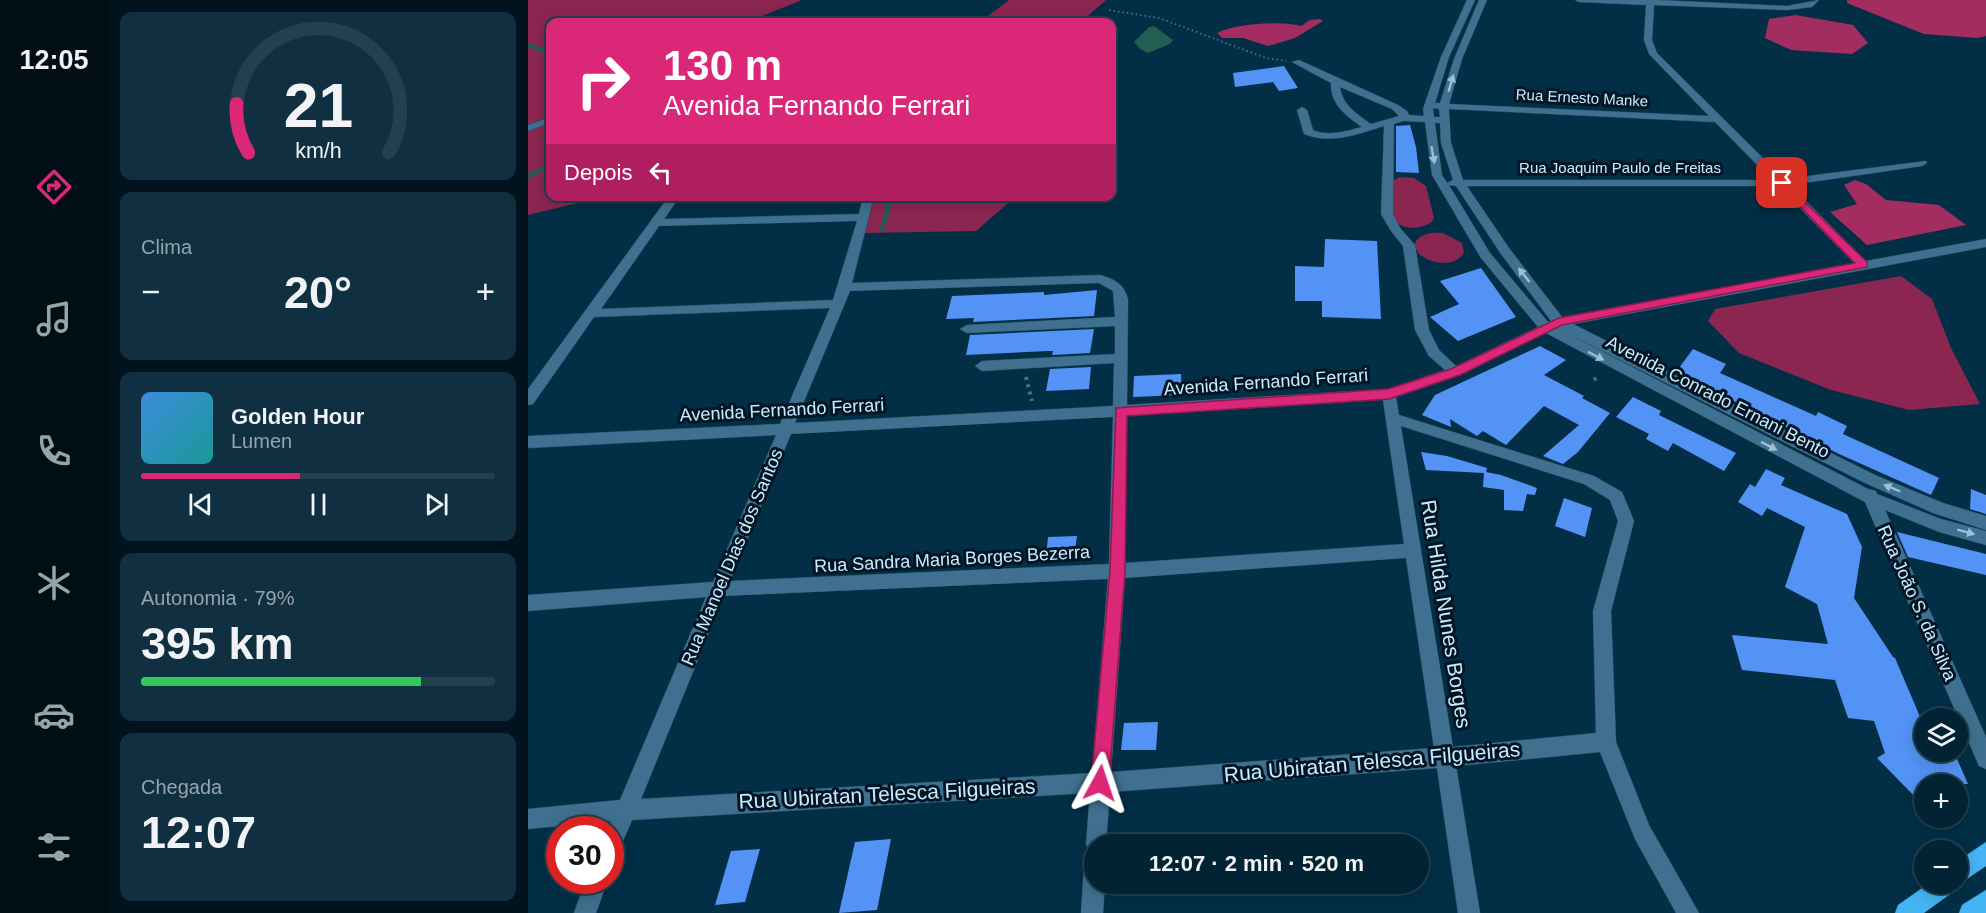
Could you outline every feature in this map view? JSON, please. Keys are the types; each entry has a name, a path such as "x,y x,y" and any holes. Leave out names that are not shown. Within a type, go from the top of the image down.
{"main road":[{"path":"1968,866 1986,853"},
{"path":"1906,913 1932,894"},
{"path":"1970,913 1986,901"}],"street":[{"name":"Avenida Conrado Ernani Bento","path":"1471,0 1445,57 1429,111 1431,142 1440,183 1485,255 1552,324 1644,381 1870,498 1939,525 1986,538"},
{"name":"Avenida Conrado Ernani Bento","path":"1483,0 1458,59 1444,106 1446,143 1459,183 1552,324 1870,479 1939,508 1986,523"},
{"path":"1580,0 1787,8 1809,5 1815,0"},
{"path":"1651,2 1648,40 1653,54 1863,265"},
{"path":"1445,57 1458,59"},
{"path":"1296,62 1395,107 1404,113 1404,118"},
{"path":"1336,82 1334,92 1342,106 1369,127"},
{"name":"Rua Ernesto Manke","path":"1429,111 1444,106 1718,119"},
{"path":"1395,107 1429,111 1445,120"},
{"path":"1302,110 1308,132 1316,137 1328,138 1429,111"},
{"path":"528,128 546,121"},
{"path":"1389,122 1387,214 1395,229 1409,245 1422,330 1434,353 1455,372"},
{"name":"Rua Joaquim Paulo de Freitas","path":"1440,183 1782,183 1922,163"},
{"path":"528,400 594,313 671,201"},
{"name":"Rua Manoel Dias dos Santos","path":"623,816 845,287 868,201"},
{"path":"656,223 863,217"},
{"name":"Avenida Fernando Ferrari","path":"528,442 1029,417 1389,394 1455,372 1552,324 1986,243"},
{"path":"1485,255 1505,251"},
{"path":"845,287 1100,279 1113,282 1120,290 1122,321 1117,571 1097,834"},
{"path":"594,313 836,304"},
{"path":"967,329 1122,321"},
{"path":"982,366 1121,358"},
{"name":"Rua Hilda Nunes Borges","path":"1389,394 1469,913"},
{"path":"1392,418 1589,480 1616,496 1626,521 1602,611 1602,679 1606,742 1642,832 1688,913"},
{"name":"Rua João S. da Silva","path":"1870,479 1870,498 1986,759"},
{"path":"1939,508 1939,525"},
{"name":"Rua Sandra Maria Borges Bezerra","path":"528,603 718,590 1117,571 1413,550"},
{"name":"Rua Ubiratan Telesca Filgueiras","path":"528,819 626,808 1100,783 1445,758 1606,742"},
{"path":"585,913 592,894"},
{"path":"1092,913 1093,894"}],"path":[{"path":"1110,10 1160,18 1266,58 1296,62"},
{"path":"1015,364 1029,381 1032,401 1029,417"}],"shaded area":[{"path":"528,0 802,0 757,18 546,18 546,201 586,201 528,215"},
{"path":"1009,0 1106,0 1086,18 985,18"},
{"path":"1847,0 1986,0 1986,36 1978,38 1924,34 1847,3"},
{"path":"1796,15 1853,25 1868,43 1852,54 1791,50 1765,38 1769,19"},
{"path":"1310,20 1323,21 1295,38 1268,46 1243,38 1222,38 1217,33 1236,27 1259,24 1301,26"},
{"path":"1154,26 1173,40 1170,44 1148,53 1134,42 1149,27"},
{"path":"1400,177 1414,178 1426,186 1434,218 1432,222 1412,228 1402,226 1393,220 1390,182"},
{"path":"1855,180 1866,184 1886,200 1939,205 1966,225 1867,245 1830,212 1857,204 1844,185"},
{"path":"869,201 1010,201 976,231 865,233"},
{"path":"1430,233 1443,233 1462,243 1464,253 1460,258 1443,263 1419,254 1414,245 1419,238"},
{"path":"1901,276 1932,299 1951,348 1980,404 1909,410 1831,390 1739,353 1708,321 1715,309"}],"building":[{"path":"1284,66 1298,88 1279,91 1273,82 1235,87 1233,73"},
{"path":"1410,125 1416,147 1419,173 1396,172 1396,126"},
{"path":"1325,239 1377,241 1381,319 1322,317 1322,301 1295,301 1295,266 1324,267"},
{"path":"1481,268 1516,317 1458,341 1430,317 1459,304 1440,281"},
{"path":"1097,290 1094,316 973,322 974,318 946,319 952,296 1044,292 1044,295"},
{"path":"1094,329 1090,353 1052,355 1053,351 1048,351 966,355 970,335"},
{"path":"1540,346 1566,360 1544,375 1610,413 1578,452 1563,464 1543,456 1579,425 1544,406 1506,445 1483,431 1477,436 1450,419 1451,427 1422,415 1435,395"},
{"path":"1693,349 1726,364 1720,373 1816,416 1818,412 1847,426 1843,434 1939,478 1931,495 1839,454 1676,372"},
{"path":"1091,367 1089,389 1046,391 1050,369"},
{"path":"1181,374 1182,395 1133,397 1134,376"},
{"path":"1633,397 1661,411 1659,415 1736,453 1724,471 1673,443 1668,451 1646,439 1649,434 1616,417"},
{"path":"1421,452 1447,456 1487,468 1486,472 1537,488 1535,495 1527,494 1523,511 1504,510 1504,490 1483,487 1484,473 1426,470"},
{"path":"1766,469 1785,478 1781,485 1847,514 1862,547 1854,598 1895,658 1916,708 1914,708 1914,762 1958,762 1964,774 1914,774 1914,796 1877,758 1885,753 1874,721 1848,718 1835,680 1742,670 1732,635 1828,644 1817,604 1785,587 1805,527 1767,508 1762,516 1738,502 1750,484 1755,487"},
{"path":"1971,489 1986,495 1986,514 1970,509"},
{"path":"1564,498 1592,508 1585,537 1555,526"},
{"path":"1897,532 1986,554 1986,575 1908,557"},
{"path":"1077,536 1074,556 1046,557 1048,537"},
{"path":"1158,722 1156,750 1121,750 1124,723"},
{"path":"891,839 877,910 839,913 855,842"},
{"path":"760,849 745,902 715,905 731,851"}],"waterway":[{"path":"528,45 546,52"},
{"path":"528,176 546,168"},
{"path":"882,230 889,206 884,201"}],"route":[{"path":"1100,783 1117,571 1121,411 1389,394 1455,372 1559,322 1863,265 1782,183"}]}
